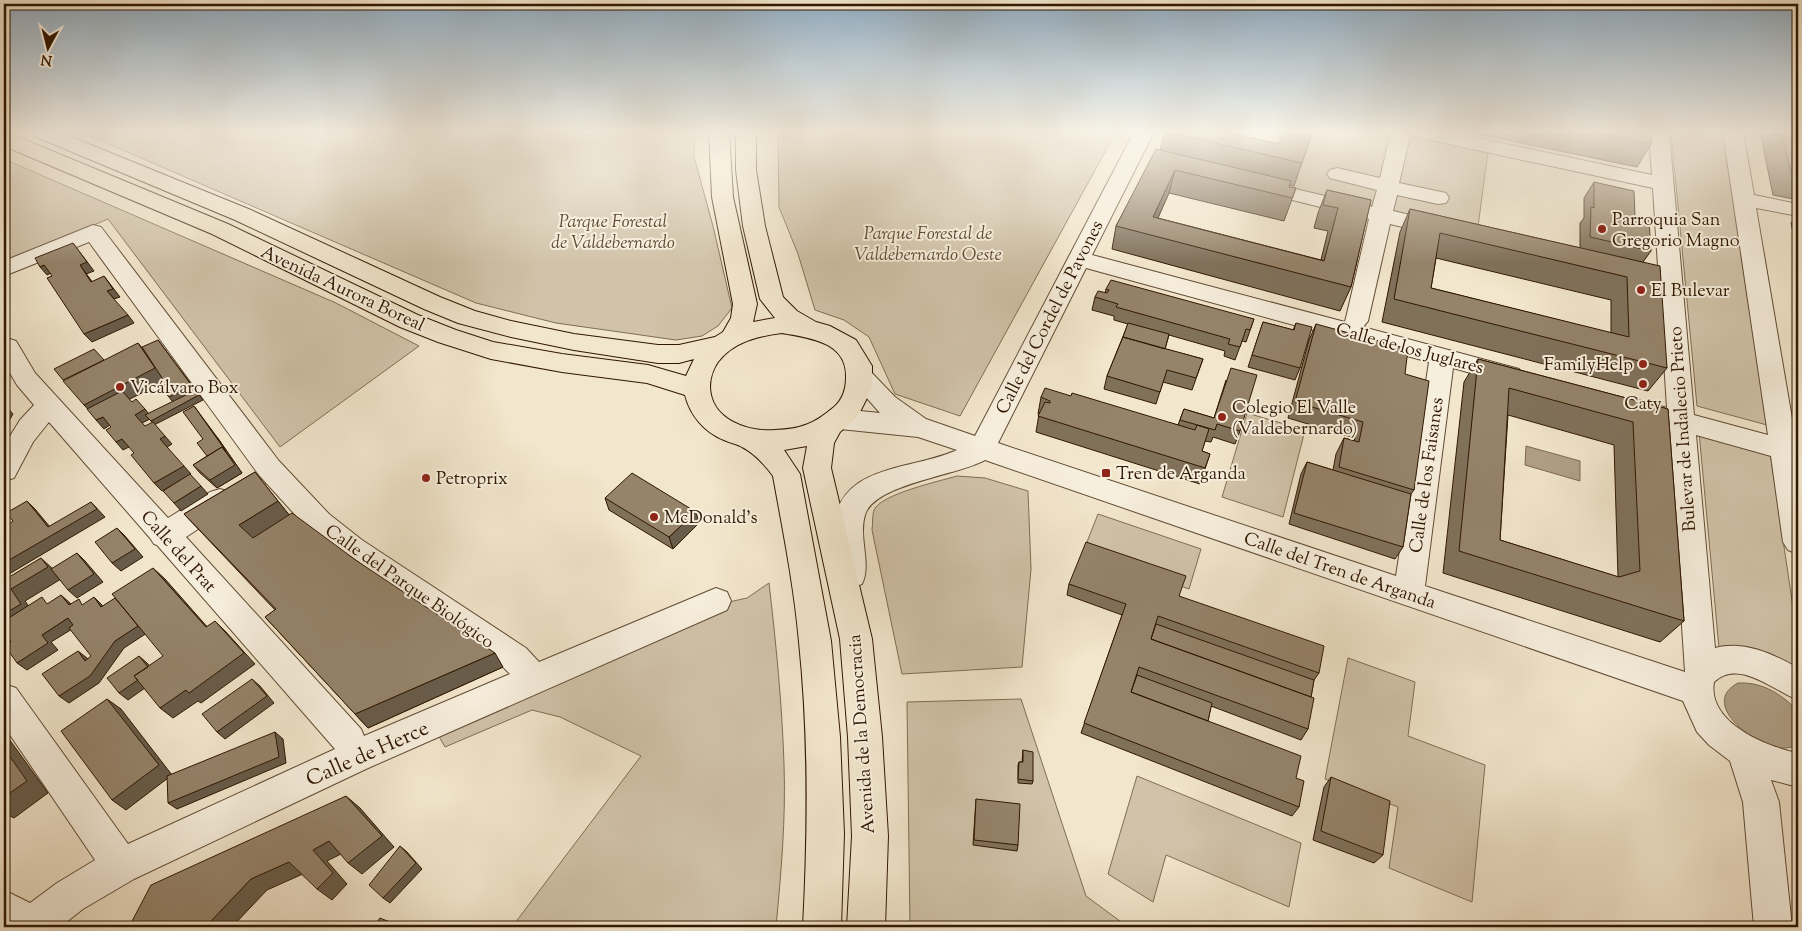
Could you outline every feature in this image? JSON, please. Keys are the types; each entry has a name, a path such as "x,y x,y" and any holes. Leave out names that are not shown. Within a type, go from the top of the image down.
{"main road":[{"name":"Avenida Aurora Boreal","path":"93,175 220,229 409,321 447,336 491,350 562,363 648,374 697,389"},
{"name":"Avenida Aurora Boreal","path":"147,175 243,215 432,303 467,317 511,329 574,342 658,354 694,351 727,341"},
{"path":"719,175 728,235 745,304 745,315 741,325 727,341"},
{"path":"747,175 754,226 772,299 788,317 808,327 829,334 845,345 857,359 862,378 857,398 834,423 816,433 791,440 764,441 730,432 713,421 701,406 697,389 702,366 715,350 727,341 750,330 769,326 808,327"},
{"name":"Avenida de la Democracia","path":"834,423 821,444 817,468 856,639 865,737 870,836 866,927"},
{"path":"751,439 774,457 786,474 815,641 823,737 826,834 822,927"}],"street":[{"name":"Calle del Cordel de Pavones","path":"982,449 1122,175"},
{"path":"1343,175 1438,198"},
{"path":"1356,321 1391,175"},
{"path":"1624,175 1664,184"},
{"name":"Bulevar de Indalecio Prieto","path":"1663,175 1682,422 1700,703 1716,729 1744,752 1772,765 1798,771"},
{"path":"1740,175 1791,451 1798,542"},
{"path":"1291,194 1460,234"},
{"path":"1744,199 1798,210"},
{"name":"Calle del Parque Biológico","path":"4,270 93,232 253,479 319,522 352,549 515,658 525,668 531,681"},
{"name":"Calle de los Juglares","path":"1079,259 1536,382"},
{"name":"Calle del Prat","path":"4,346 7,347 26,379 164,536 349,740 354,757"},
{"name":"Calle de los Faisanes","path":"1409,593 1442,357"},
{"name":"Calle del Tren de Arganda","path":"862,378 886,404 919,427 1409,593 1699,682"},
{"path":"1612,402 1791,451"},
{"path":"4,470 30,426 40,414 51,407"},
{"name":"Calle del Tren de Arganda","path":"834,423 919,427"},
{"path":"856,639 848,537 852,511 856,502 862,495 886,481 961,460 982,449"},
{"path":"164,536 253,479"},
{"name":"Calle de Herce","path":"25,922 121,866 354,757 716,600"},
{"path":"1699,682 1708,666 1720,661 1734,659 1750,661 1767,667 1798,685"},
{"path":"4,699 121,866"},
{"path":"1744,752 1761,802 1773,927"}],"green space":[{"path":"4,175 42,175 336,303 419,346 280,447 108,219 4,263"},
{"name":"Parque Forestal de Valdebernardo","path":"181,175 699,175 732,308 718,326 702,336 676,340 556,323 476,303"},
{"name":"Parque Forestal de Valdebernardo Oeste","path":"779,175 1092,175 960,416 895,394 869,337 844,320 815,310 798,254 779,207"},
{"path":"1297,175 1485,175 1477,234 1292,190"},
{"path":"1675,175 1730,175 1767,425 1697,406"},
{"path":"1247,413 1305,430 1283,517 1222,497"},
{"path":"1699,432 1770,452 1798,641 1798,672 1781,661 1719,648"},
{"path":"957,476 985,478 1028,491 1031,569 1022,667 902,674 872,530 874,510 879,504 899,494"},
{"path":"1098,514 1201,549 1189,589 1083,552"},
{"path":"769,583 780,696 784,785 783,846 776,927 512,927 641,756 560,717 532,710 445,747 437,733 729,602 747,598"},
{"path":"1348,658 1415,682 1408,736 1485,765 1472,902 1389,868 1398,807 1325,779"},
{"path":"1021,699 1086,896 1128,927 910,927 907,702"},
{"path":"1137,776 1301,843 1289,907 1166,855 1153,902 1108,874"}],"shaded area":[{"path":"1526,446 1580,461 1580,481 1525,465"},
{"path":"1738,683 1755,684 1770,690 1784,698 1797,710 1797,746 1780,748 1764,744 1742,730 1733,721 1724,701 1728,691"}],"building":[{"path":"1142,175 1172,175 1153,217 1324,261 1338,208 1323,205 1327,190 1371,200 1351,287 1116,226"},
{"path":"1198,175 1268,175 1291,181 1289,187 1296,188 1292,198"},
{"path":"1594,182 1634,191 1635,217 1649,220 1651,251 1590,237 1591,207 1594,208"},
{"path":"1410,209 1660,266 1667,368 1394,299","holes":["1440,233 1627,277 1629,337 1431,288"]},
{"path":"73,243 87,262 80,265 91,282 104,276 113,289 107,291 128,315 84,334 47,278 52,276 44,265 40,267 35,258"},
{"path":"1111,280 1254,319 1250,330 1246,329 1240,347 1228,344 1230,339 1116,307 1118,304 1095,297 1098,291 1107,293 1109,290 1106,289"},
{"path":"1263,322 1294,330 1296,323 1312,327 1300,368 1252,355"},
{"path":"1128,323 1169,334 1165,349 1123,337"},
{"path":"1316,324 1408,349 1405,374 1429,381 1414,490 1339,467 1344,438 1359,442 1363,422 1295,402"},
{"path":"1123,337 1203,359 1196,378 1167,370 1160,392 1107,376"},
{"path":"158,340 192,386 169,397 160,387 166,384 142,347"},
{"path":"138,343 155,368 84,405 63,381"},
{"path":"94,349 104,360 63,380 54,369"},
{"path":"1478,359 1668,409 1684,621 1459,551","holes":["1509,388 1633,422 1640,571 1619,577 1500,540"]},
{"path":"1231,368 1257,375 1240,431 1217,424 1215,430 1180,420 1184,409 1214,418"},
{"path":"1045,388 1071,396 1072,393 1195,430 1197,425 1209,429 1202,451 1210,454 1205,468 1038,416 1045,402 1050,403 1050,401 1041,397"},
{"path":"196,390 199,395 151,421 145,415"},
{"path":"122,391 132,402 136,399 145,409 135,415 145,426 153,422 165,436 160,439 184,466 154,483 131,455 134,453 122,439 116,442 106,430 111,427 103,417 96,420 87,409"},
{"path":"194,406 226,451 222,447 207,456 197,443 203,439 183,412"},
{"path":"222,447 235,465 210,480 193,465"},
{"path":"1307,462 1411,494 1403,547 1294,513"},
{"path":"255,472 278,501 239,525 253,538 292,513 357,561 495,653 355,714 265,617 276,609 184,514"},
{"name":"McDonald's","path":"632,473 696,512 669,537 605,498"},
{"path":"190,474 201,486 174,503 163,491"},
{"path":"27,501 48,527 91,502 97,509 4,563 4,527 13,521 6,513"},
{"path":"117,528 135,549 112,563 95,542"},
{"path":"1086,542 1186,576 1179,596 1324,646 1319,673 1158,616 1151,639 1314,698 1308,729 1139,667 1131,692 1301,756 1296,778 1304,781 1299,807 1084,723 1126,604 1069,584"},
{"path":"77,553 94,574 68,590 51,569"},
{"path":"41,558 48,567 11,589 21,604 4,614 4,580"},
{"path":"153,568 206,627 215,621 244,653 189,693 186,690 160,708 134,676 163,656 112,594"},
{"path":"61,595 69,605 79,599 82,605 94,597 101,607 115,598 138,626 115,641 90,676 59,696 42,674 78,651 85,661 91,656 69,628 73,625 68,618 42,635 48,643 17,663 5,646 11,642 4,631 4,621 42,597 47,604"},
{"path":"1156,624 1314,680 1311,697 1151,639"},
{"path":"139,656 148,667 134,676 138,680 119,693 107,678"},
{"path":"1137,675 1212,703 1208,721 1131,692"},
{"path":"252,679 267,696 217,732 202,714"},
{"path":"107,699 159,765 112,800 61,731"},
{"path":"275,732 279,757 168,803 167,776"},
{"path":"4,748 27,781 4,797"},
{"path":"1023,750 1033,752 1033,781 1018,779 1019,762 1023,762"},
{"path":"1331,777 1390,801 1383,855 1321,831"},
{"path":"346,796 382,836 348,863 329,841 313,850 333,873 317,889 289,862 251,879 211,921 220,927 133,927 130,925 151,885"},
{"path":"976,799 1020,804 1018,845 974,840"},
{"path":"400,846 416,863 383,898 369,885"},
{"path":"380,918 402,927 373,927"}],"place":[{"name":"Parroquia San Gregorio Magno","path":"1602,229"},
{"name":"El Bulevar","path":"1641,290"},
{"name":"FamilyHelp","path":"1643,364"},
{"name":"Caty","path":"1643,384"},
{"name":"Vicálvaro Box","path":"120,387"},
{"name":"Colegio El Valle (Valdebernardo)","path":"1222,417"},
{"name":"Tren de Arganda","path":"1106,473"},
{"name":"Petroprix","path":"426,478"},
{"name":"McDonald's","path":"654,517"}]}
